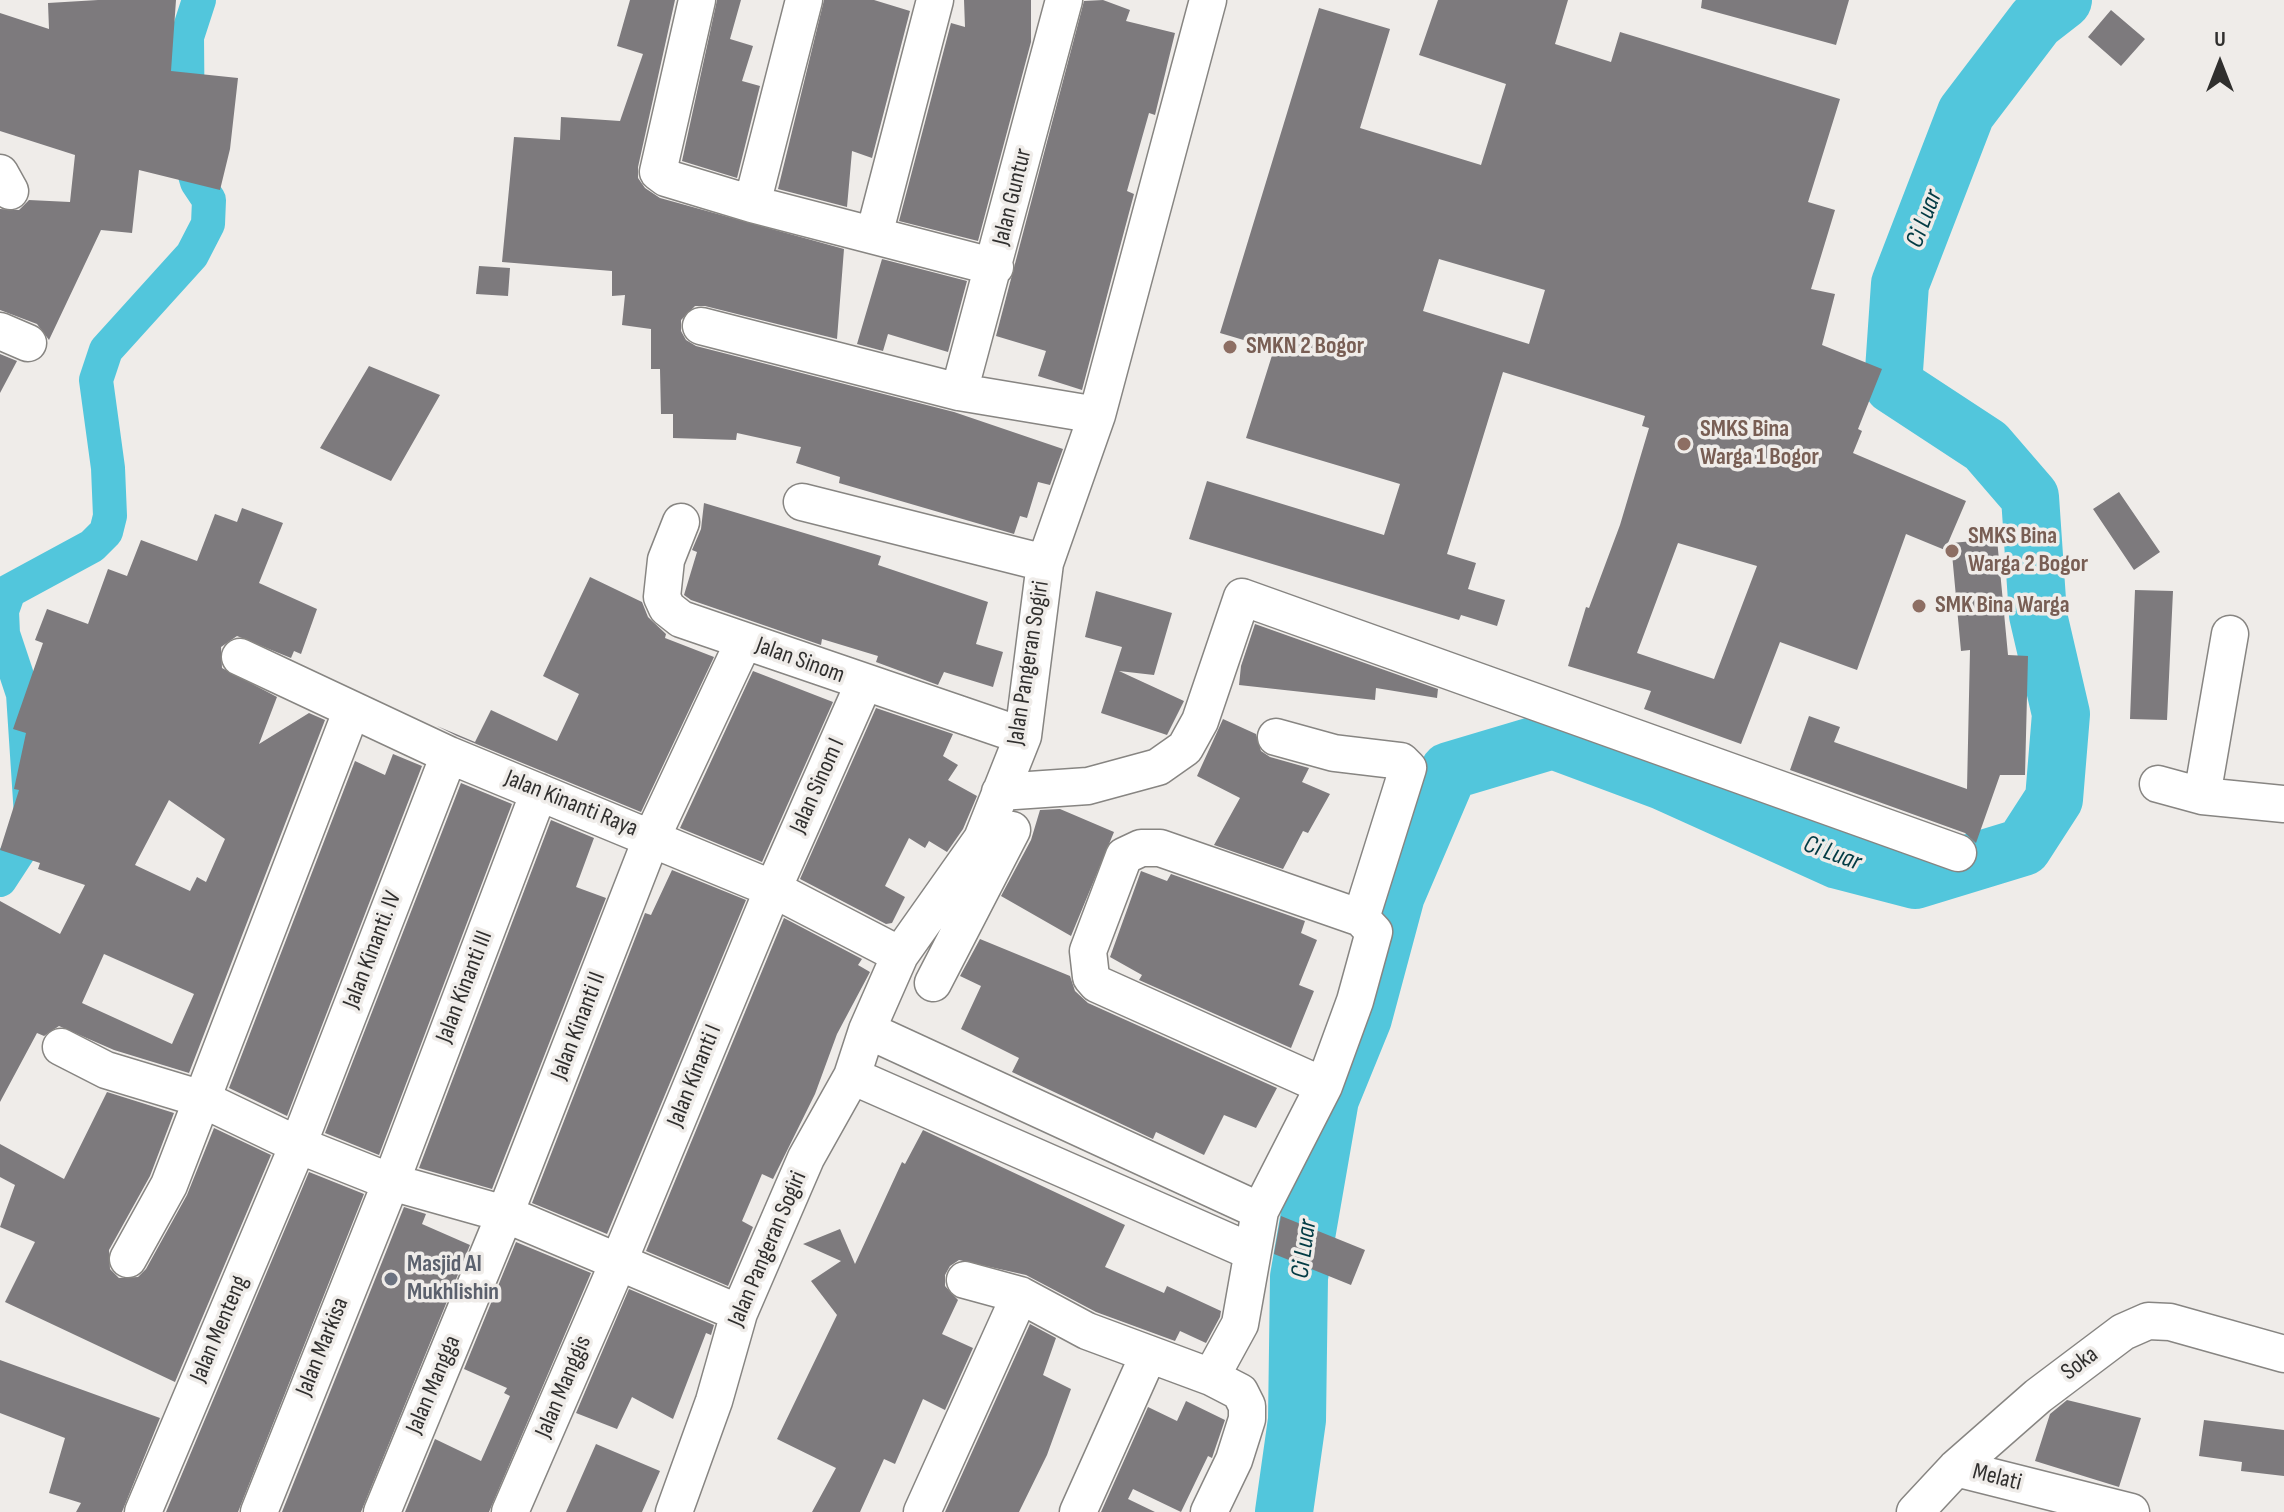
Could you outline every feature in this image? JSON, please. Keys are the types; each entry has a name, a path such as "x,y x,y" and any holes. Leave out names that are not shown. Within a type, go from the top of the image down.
{"street":[{"path":"697,0 658,172 666,178 752,204 995,267"},
{"path":"752,204 804,0"},
{"path":"874,235 935,0"},
{"name":"Jalan Guntur","path":"959,392 995,267 1064,0"},
{"name":"Jalan Pangeran Sogiri","path":"674,1512 714,1401 739,1313 806,1158 852,1076 867,1030 900,955 964,889 1023,736 1045,563 1097,415 1208,0"},
{"path":"701,326 959,392 1097,415"},
{"path":"802,502 1045,563"},
{"name":"Jalan Sinom","path":"681,522 664,572 662,597 667,608 681,619 1023,736"},
{"path":"1000,792 1088,786 1158,767 1185,748 1200,721 1242,597 1958,853"},
{"path":"2202,796 2230,634"},
{"name":"Jalan Kinanti II","path":"505,1214 652,837 744,641"},
{"name":"Jalan Kinanti Raya","path":"240,657 351,712 449,755 773,889 900,955"},
{"name":"Jalan Sinom I","path":"773,889 864,683"},
{"path":"128,1259 169,1185 351,712"},
{"path":"1276,737 1334,753 1404,763 1408,768 1361,918"},
{"name":"Jalan Kinanti. IV","path":"298,1145 449,755"},
{"path":"2158,784 2202,796 2284,804"},
{"name":"Jalan Kinanti III","path":"391,1182 539,792"},
{"path":"933,983 964,889 1012,830"},
{"path":"1211,1377 1240,1324 1260,1211 1324,1086 1355,1001 1374,932 1361,918 1150,847 1124,856 1088,951 1091,977 1097,984 1324,1086"},
{"name":"Jalan Kinanti I","path":"618,1263 773,889"},
{"path":"867,1030 1260,1211"},
{"path":"61,1047 106,1070 202,1099 298,1145 391,1182 505,1214 739,1313"},
{"path":"852,1076 1252,1252"},
{"name":"Jalan Menteng","path":"143,1512 298,1145"},
{"name":"Jalan Markisa","path":"259,1512 391,1182"},
{"name":"Jalan Mangga","path":"382,1512 505,1214"},
{"name":"Jalan Manggis","path":"510,1512 618,1263"},
{"path":"965,1280 1020,1295 1087,1331 1211,1377 1240,1392 1247,1406 1247,1419 1234,1460 1209,1512"},
{"path":"922,1512 1020,1295"},
{"name":"Soka","path":"1915,1512 1956,1468 2038,1396 2123,1332 2148,1321 2170,1322 2284,1354"},
{"path":"1078,1512 1148,1356"},
{"name":"Melati","path":"1956,1468 2131,1512"}],"building":[{"path":"176,0 171,71 238,78 230,149 220,190 139,170 132,233 101,230 49,340 37,324 0,310 0,209 19,210 29,200 70,202 75,155 0,131 0,13 49,29 48,3"},
{"path":"630,0 675,0 638,167 638,178 645,188 660,198 844,249 837,339 695,306 681,320 681,331 686,340 696,346 954,412 1063,449 1050,485 1038,482 1027,518 1020,516 1014,534 839,483 840,477 796,463 801,447 737,433 736,440 673,438 673,414 661,414 660,369 651,369 651,329 622,325 625,295 612,296 612,271 502,262 514,137 560,140 561,117 620,121 643,54 617,46"},
{"path":"717,0 741,0 730,39 753,46 742,81 760,86 737,178 682,161"},
{"path":"824,0 874,0 910,11 872,158 852,151 847,207 778,189"},
{"path":"964,0 1031,0 1031,42 978,241 899,221 951,23 965,27"},
{"path":"1103,0 1130,10 1126,21 1175,33 1155,115 1149,113 1127,191 1134,194 1082,390 1038,376 1046,351 996,336 1084,1"},
{"path":"1438,0 1568,0 1555,44 1611,62 1620,32 1840,99 1808,202 1835,210 1811,289 1835,294 1822,345 1882,369 1858,429 1862,431 1853,453 1966,501 1945,550 1906,534 1857,670 1780,642 1741,744 1644,709 1651,691 1568,666 1586,607 1589,608 1620,525 1649,428 1642,426 1645,416 1503,372 1447,554 1476,563 1468,589 1505,600 1497,626 1461,615 1459,620 1189,539 1207,481 1384,535 1400,484 1246,438 1274,349 1220,333 1319,8 1390,29 1360,128 1481,165 1506,84 1419,55","holes":["1439,259 1545,290 1529,344 1423,311","1678,543 1757,566 1714,679 1637,653"]},
{"path":"1702,0 1849,0 1836,45 1701,8"},
{"path":"2111,10 2145,39 2121,66 2088,37"},
{"path":"882,259 967,281 948,352 888,334 883,351 857,344"},
{"path":"479,266 510,268 508,296 476,294"},
{"path":"0,354 17,361 0,393"},
{"path":"369,366 440,395 391,481 320,448"},
{"path":"2119,492 2160,552 2134,570 2093,509"},
{"path":"704,503 881,556 878,565 988,602 976,644 1003,652 993,687 944,672 938,685 876,662 878,656 822,639 821,645 691,600 684,595 697,552 692,550 701,529"},
{"path":"242,508 283,523 259,583 317,609 301,654 294,651 291,658 237,636 221,647 222,668 277,697 259,744 309,713 325,720 189,1073 114,1050 59,1026 44,1036 37,1033 0,1102 0,901 60,934 85,885 38,869 40,863 0,850 19,790 14,789 26,733 13,729 43,643 35,640 47,609 88,624 108,569 127,576 141,540 197,561 215,514 237,522","holes":["169,800 225,839 206,882 197,877 190,891 135,865","104,954 194,994 172,1044 82,1003"]},
{"path":"1997,539 2008,655 2028,656 2025,775 2000,775 1976,843 1965,833 1790,770 1809,716 1840,727 1834,742 1967,789 1970,650 1961,651 1951,543"},
{"path":"590,577 642,602 648,617 666,634 665,638 714,657 641,812 437,726 475,742 491,710 557,741 579,694 543,676"},
{"path":"2135,590 2173,591 2167,720 2130,719"},
{"path":"1096,591 1172,613 1154,675 1119,671 1184,701 1167,735 1101,713 1122,647 1085,637"},
{"path":"1255,624 1438,689 1437,698 1376,688 1375,700 1239,685 1241,666"},
{"path":"753,671 833,702 762,862 680,828"},
{"path":"876,708 953,734 943,756 958,765 948,780 977,796 963,829 947,852 929,841 925,848 909,838 885,886 905,897 892,923 886,924 800,879"},
{"path":"1223,719 1256,734 1261,751 1270,757 1309,768 1302,782 1330,794 1308,833 1303,831 1283,869 1214,845 1240,798 1197,776"},
{"path":"393,754 422,766 287,1116 229,1088 355,761 385,775"},
{"path":"461,783 512,804 379,1155 325,1133"},
{"path":"1060,809 1114,832 1071,936 1001,896 1031,840 1040,810"},
{"path":"551,820 594,838 576,887 606,898 492,1189 419,1168"},
{"path":"672,870 746,900 607,1234 532,1203 645,913 651,915"},
{"path":"1141,871 1167,881 1171,874 1305,921 1301,933 1317,940 1299,985 1314,991 1291,1048 1139,980 1142,975 1110,957"},
{"path":"784,918 862,959 858,965 870,972 837,1034 815,1094 773,1179 762,1174 742,1221 753,1227 728,1286 646,1251"},
{"path":"980,939 1070,976 1075,991 1088,1003 1277,1088 1256,1128 1224,1115 1204,1155 1156,1132 1153,1139 1012,1072 1019,1058 961,1029 981,986 960,976"},
{"path":"107,1092 174,1113 150,1176 109,1250 110,1269 119,1278 138,1277 146,1269 187,1195 214,1128 271,1155 175,1382 5,1302 35,1242 0,1227 15,1185 0,1177 0,1144 64,1179"},
{"path":"923,1130 1125,1225 1105,1267 1164,1293 1167,1286 1221,1311 1220,1317 1206,1343 1180,1331 1175,1341 1096,1312 1026,1275 959,1260 950,1266 945,1275 945,1286 958,1300 942,1334 973,1348 945,1410 923,1399 895,1464 884,1459 860,1512 812,1512 836,1468 777,1439 837,1315 811,1281 841,1261 803,1244 840,1229 855,1264 902,1162 905,1164"},
{"path":"309,1172 364,1194 238,1512 166,1512"},
{"path":"404,1207 426,1214 422,1224 470,1245 361,1512 282,1512"},
{"path":"1281,1216 1365,1250 1351,1285 1274,1254"},
{"path":"516,1242 591,1273 489,1512 405,1512 435,1439 481,1461 510,1396 504,1393 507,1388 464,1369"},
{"path":"629,1289 714,1325 711,1335 706,1333 673,1419 632,1397 617,1429 576,1413"},
{"path":"1030,1324 1056,1338 1043,1375 1071,1389 1047,1455 1019,1512 945,1512"},
{"path":"0,1360 160,1418 122,1512 76,1512 81,1503 49,1493 65,1438 0,1413"},
{"path":"2067,1400 2141,1418 2119,1487 2035,1461 2050,1414"},
{"path":"1186,1401 1225,1420 1212,1458 1208,1456 1181,1512 1133,1489 1128,1499 1155,1512 1101,1512 1148,1407 1177,1421"},
{"path":"2204,1420 2284,1430 2284,1476 2241,1471 2242,1462 2199,1456"},
{"path":"596,1444 660,1471 642,1512 566,1512"}],"waterway":[{"path":"0,880 32,831 23,694 3,634 2,611 9,591 92,546 106,532 110,516 108,468 96,380 106,350 192,255 208,224 209,200 197,182 188,151 187,37 199,0"},
{"name":"Ci Luar","path":"1284,1512 1297,1420 1299,1277 1330,1099 1363,1018 1396,895 1449,771 1553,740 1663,781 1838,860 1915,880 2023,847 2054,799 2061,714 2038,615 2030,497 1986,446 1893,385 1900,284 1966,113 2036,21 2063,0"}],"place":[{"name":"SMKN 2 Bogor","path":"1230,347"},
{"name":"SMKS Bina Warga 1 Bogor","path":"1684,444"},
{"name":"SMKS Bina Warga 2 Bogor","path":"1952,551"},
{"name":"SMK Bina Warga","path":"1919,606"},
{"name":"Masjid Al Mukhlishin","path":"391,1279"}]}
